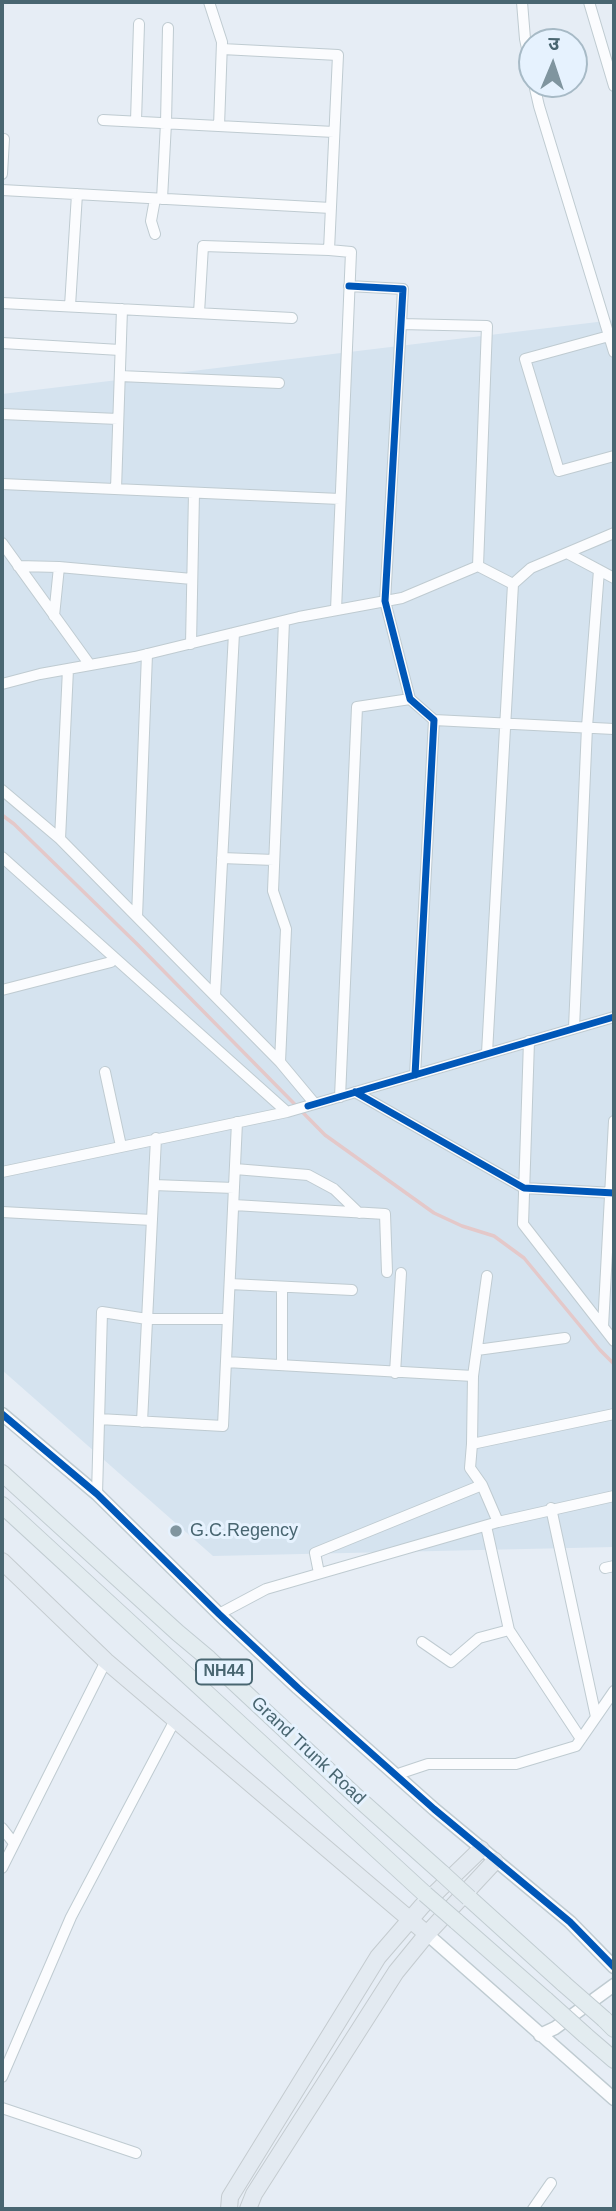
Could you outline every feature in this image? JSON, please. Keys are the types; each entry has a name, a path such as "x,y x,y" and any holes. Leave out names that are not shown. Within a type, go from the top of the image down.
{"highway":[{"name":"Grand Trunk Road","path":"2,1473 609,2024"},
{"name":"Grand Trunk Road","path":"2,1505 425,1894 614,2060"}],"main road":[{"path":"2,1561 106,1661 427,1934"},
{"path":"229,2209 230,2197 379,1956 410,1919 481,1849"},
{"path":"248,2209 254,2194 396,1972 427,1934 495,1861"}],"street":[{"path":"209,2 222,42 219,126"},
{"path":"522,2 524,28"},
{"path":"589,2 611,62 614,86"},
{"path":"136,121 139,24"},
{"path":"155,234 151,221 159,199 166,123 168,28"},
{"path":"222,49 338,55 329,250"},
{"path":"537,98 614,352"},
{"path":"103,120 334,132"},
{"path":"2,139 2,174"},
{"path":"2,190 331,208"},
{"path":"70,306 77,194"},
{"path":"199,313 203,246 351,252 336,610"},
{"path":"349,286 403,289 386,601 410,699 434,720 614,729"},
{"path":"2,303 292,318"},
{"path":"116,489 122,309"},
{"path":"401,324 487,326 478,566"},
{"path":"609,336 525,359 559,471 614,456"},
{"path":"2,343 120,350"},
{"path":"120,376 279,383"},
{"path":"2,414 118,419"},
{"path":"2,484 340,499"},
{"path":"191,644 194,493"},
{"path":"487,1053 513,583 531,568 614,533"},
{"path":"2,543 90,665"},
{"path":"567,553 614,578"},
{"path":"18,566 192,579"},
{"path":"2,684 147,654 284,621 402,598 478,566 513,583"},
{"path":"54,616 59,567"},
{"path":"574,1028 587,727 599,570"},
{"path":"280,1062 286,929 273,891 284,621"},
{"path":"215,996 234,633"},
{"path":"137,917 147,654"},
{"path":"60,839 68,669"},
{"path":"340,1097 357,707 410,699"},
{"path":"415,1075 434,720"},
{"path":"2,790 60,839 280,1062 311,1105"},
{"path":"2,857 289,1112"},
{"path":"222,858 274,860"},
{"path":"2,990 111,962"},
{"path":"2,1172 289,1112 614,1017"},
{"path":"529,1041 523,1224 614,1341"},
{"path":"105,1072 121,1146"},
{"path":"355,1092 524,1188 612,1193"},
{"path":"603,1327 614,1121"},
{"path":"99,1419 223,1426 237,1122"},
{"path":"142,1422 156,1138"},
{"path":"235,1169 308,1175 334,1188 359,1213"},
{"path":"154,1185 234,1188"},
{"path":"233,1205 385,1214 387,1272"},
{"path":"2,1212 152,1220"},
{"path":"395,1373 401,1273"},
{"path":"487,1276 473,1376 470,1468 482,1485 498,1522"},
{"path":"230,1284 352,1290"},
{"path":"282,1287 282,1365"},
{"path":"97,1494 102,1312 147,1320 229,1319"},
{"path":"477,1350 565,1338"},
{"path":"226,1362 473,1376"},
{"path":"2,1414 97,1494 219,1614 309,1697 481,1849 570,1922 614,1967"},
{"path":"472,1444 614,1414"},
{"path":"319,1573 315,1553 482,1485"},
{"path":"219,1614 266,1589 319,1573 551,1508 614,1496"},
{"path":"551,1508 596,1717"},
{"path":"486,1526 509,1630 581,1739"},
{"path":"422,1642 451,1662 479,1638 509,1630"},
{"path":"2,1868 5,1856 106,1661"},
{"path":"401,1773 428,1764 516,1764 576,1746 614,1691"},
{"path":"2,2077 71,1917 175,1720"},
{"path":"2,1828 13,1842"},
{"path":"427,1934 614,2099"},
{"path":"540,2035 555,2028 614,1985"},
{"path":"2,2108 136,2153"},
{"path":"533,2209 551,2183"}],"shaded area":[{"path":"614,320 614,1547 213,1556 2,1370 2,394"}],"waterway":[{"path":"2,815 137,944 325,1135 434,1213 462,1226 494,1236 524,1258 614,1364"}],"cycle path":[{"path":"349,286 403,289 385,601 410,699 434,720 415,1075"},
{"path":"308,1106 614,1017"},
{"path":"355,1092 524,1188 614,1193"},
{"path":"2,1414 97,1494 298,1688 434,1809 570,1922 614,1967"}],"place":[{"name":"G.C.Regency","path":"176,1531"}]}
